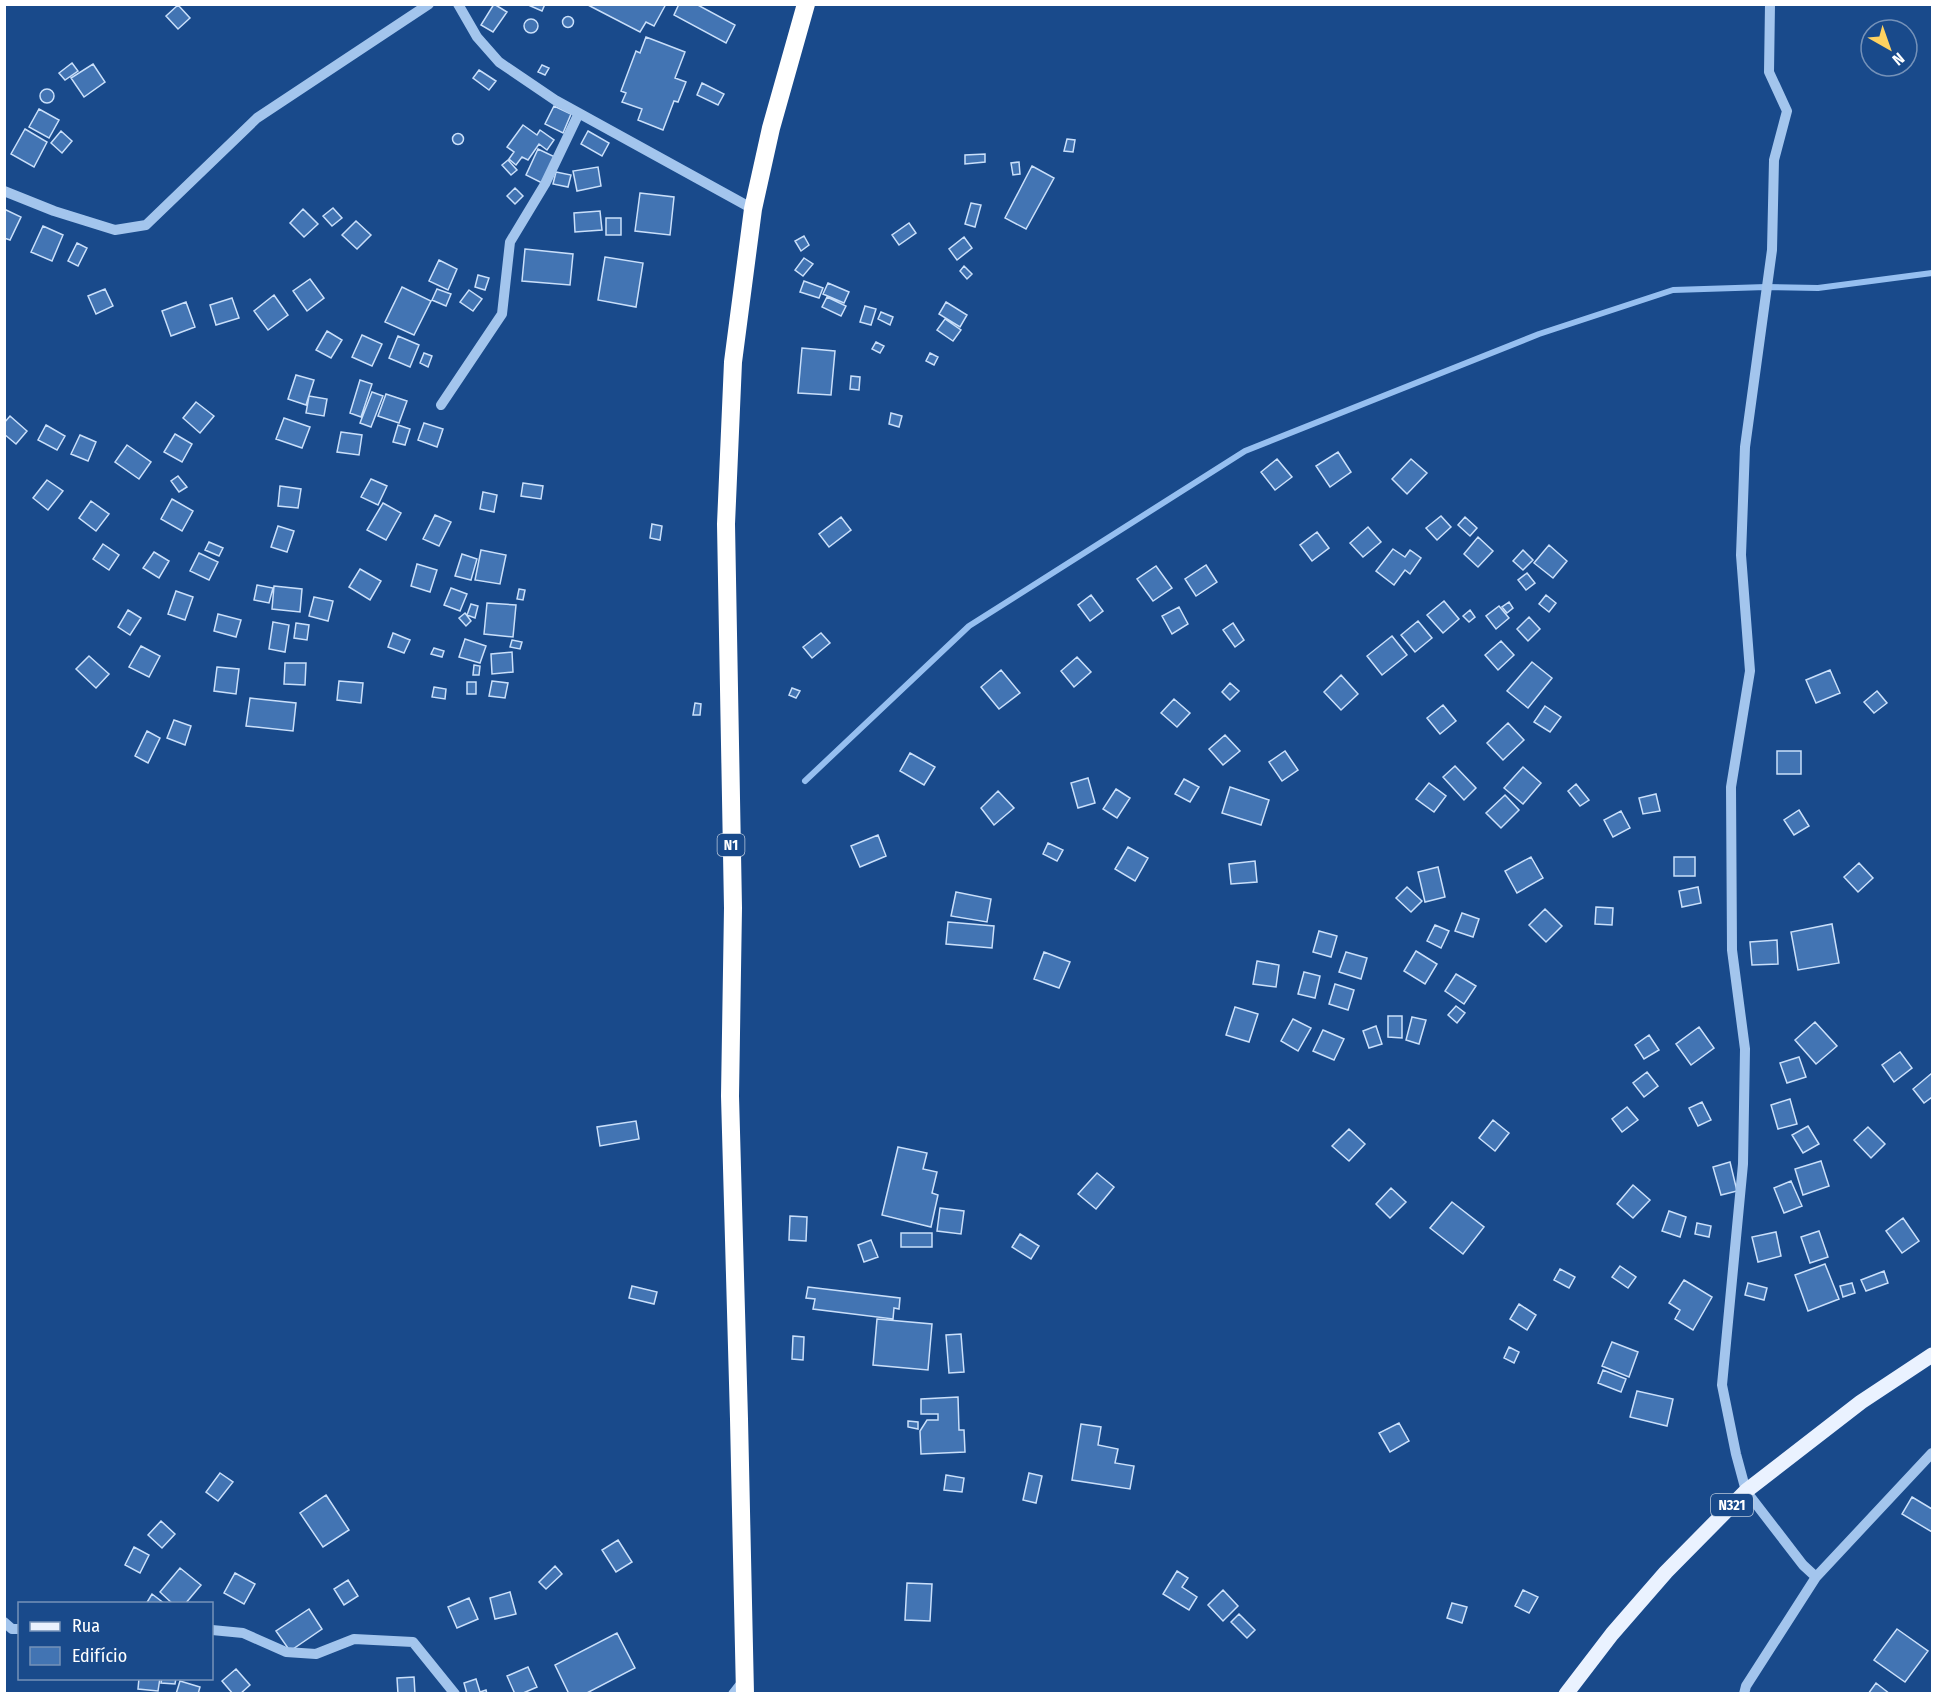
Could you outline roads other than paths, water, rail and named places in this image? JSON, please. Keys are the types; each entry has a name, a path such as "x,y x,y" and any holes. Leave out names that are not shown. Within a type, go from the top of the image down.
{"highway":[{"name":"N1","path":"741,1689 739,1419 730,1096 733,908 726,524 733,362 753,209 771,128 806,4"}],"main road":[{"name":"N321","path":"1566,1694 1612,1634 1666,1572 1746,1491 1861,1402 1932,1355"}],"street":[{"path":"4,191 54,212 115,230 146,225 256,118 429,4"},
{"path":"458,4 477,37 499,62 555,100 753,209"},
{"path":"1770,4 1769,72 1787,111 1774,160 1773,250 1745,447 1741,555 1750,671 1731,788 1732,950 1745,1049 1743,1164 1722,1385 1746,1491 1803,1565 1816,1577"},
{"path":"441,405 502,314 510,243 545,184 579,113"},
{"path":"1744,1694 1746,1686 1816,1577 1932,1452"},
{"path":"4,1622 12,1629 18,1629"},
{"path":"213,1630 243,1632 286,1652 316,1654 354,1639 413,1641 455,1694"}],"waterway":[{"path":"805,781 969,626 1245,451 1539,334 1673,290 1818,288 1932,273"}]}
